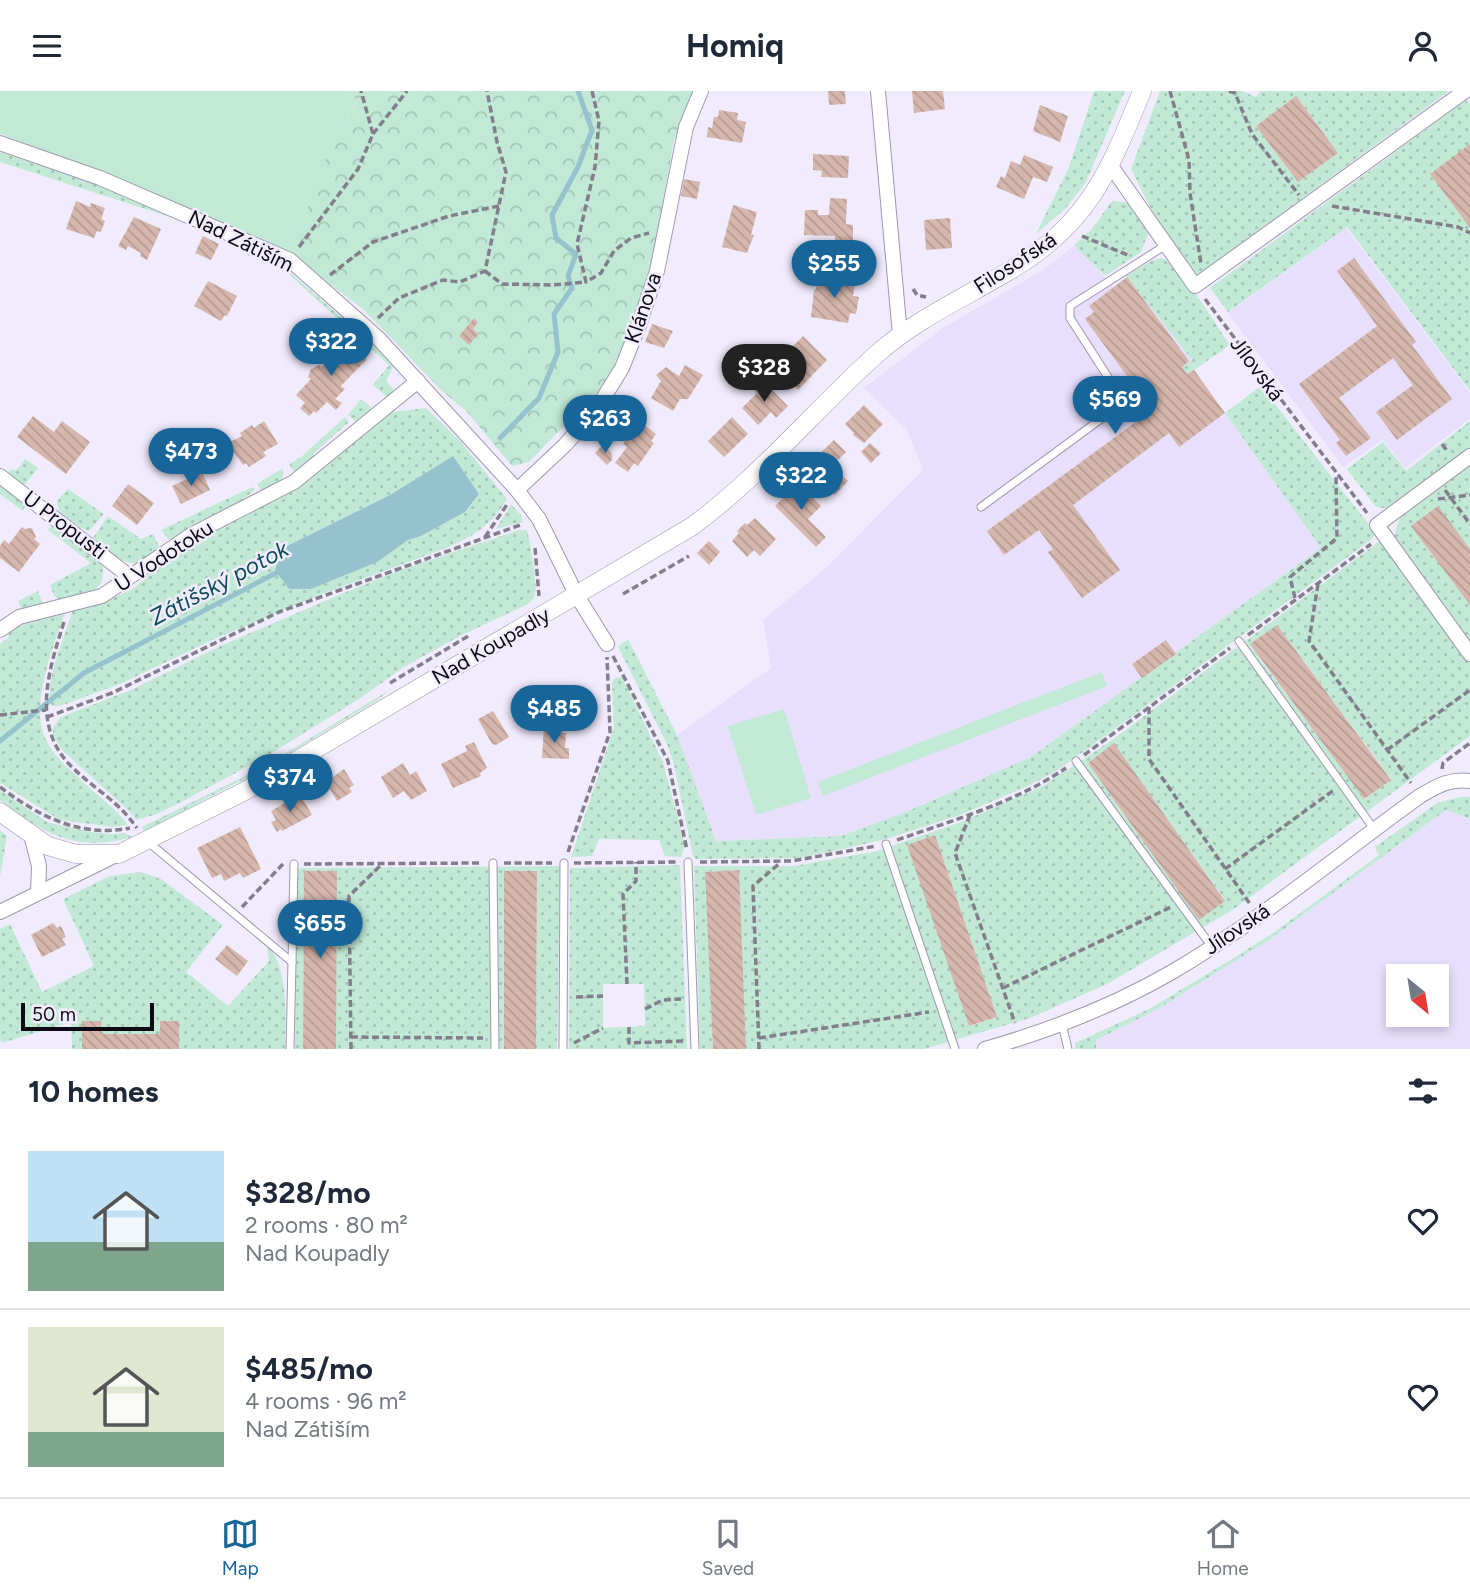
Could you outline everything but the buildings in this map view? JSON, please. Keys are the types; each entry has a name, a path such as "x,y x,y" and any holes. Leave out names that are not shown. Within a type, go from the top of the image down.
{"street":[{"name":"Klánova","path":"517,490 565,445 596,410 622,368 653,282 686,127 701,91"},
{"path":"878,91 900,335"},
{"name":"Filosofská","path":"900,335 1023,262 1065,229 1087,203 1111,166 1142,91"},
{"path":"1111,166 1167,245 1199,283 1465,91"},
{"name":"Nad Zátiším","path":"0,143 100,178 290,260 367,329 517,490 539,519 577,596 607,644"},
{"name":"Nad Koupadly","path":"0,912 119,854 141,834 245,790 691,527 713,511 900,335"},
{"name":"U Vodotoku","path":"0,630 19,617 102,596 191,535 294,482 418,381"},
{"path":"1470,456 1377,525 1470,654"},
{"name":"U Propusti","path":"0,477 129,576"},
{"name":"Jílovská","path":"985,1049 1062,1024 1171,973 1258,916 1420,796 1441,783 1470,781"},
{"path":"0,812 48,846 76,854 119,854"},
{"path":"31,834 39,866 38,893"}],"lane":[{"path":"981,507 1124,402 1070,318 1070,306 1167,245"},
{"path":"1239,641 1374,829"},
{"path":"1076,761 1212,947"},
{"path":"141,834 292,962"},
{"path":"886,844 955,1049"},
{"path":"688,862 694,1045"},
{"path":"492,863 495,1049"},
{"path":"563,1049 564,863"},
{"path":"290,1049 294,864"},
{"path":"1062,1024 1068,1049"}],"path":[{"path":"361,91 373,134"},
{"path":"290,260 358,169 373,134 407,91"},
{"path":"485,271 506,172 487,91"},
{"path":"586,282 576,244 595,167 599,121 592,91"},
{"path":"1170,91 1189,160 1199,283"},
{"path":"1229,91 1235,93 1252,134 1298,194 1310,202 1458,227 1470,233"},
{"path":"318,285 373,242 449,216 499,206"},
{"path":"485,271 502,284 552,285 586,282 601,273 614,251 631,238 664,229"},
{"path":"1065,229 1141,261"},
{"path":"367,329 399,298 443,280 460,282 485,271"},
{"name":"Jílovská","path":"1199,283 1251,360 1377,525"},
{"path":"910,284 917,295 932,299"},
{"path":"1245,365 1251,360"},
{"path":"1296,600 1290,577 1337,538 1336,473"},
{"path":"1438,480 1470,524"},
{"path":"484,537 517,490"},
{"path":"47,717 112,693 279,611 539,519"},
{"path":"534,544 540,594 538,600"},
{"path":"622,594 689,556"},
{"path":"1318,584 1310,641 1420,796"},
{"path":"70,605 46,690 47,717 53,743 73,768 124,809 141,834"},
{"path":"405,673 473,634"},
{"path":"607,644 668,761 686,841 688,862 782,862 835,855 886,844 970,815 1021,793 1076,761"},
{"path":"564,863 610,732 607,644"},
{"path":"1387,750 1470,691"},
{"path":"1149,707 1149,759 1258,916"},
{"path":"0,715 46,709"},
{"path":"1442,771 1443,763 1470,743"},
{"path":"1225,869 1342,785"},
{"path":"0,786 57,823 141,834"},
{"path":"970,815 955,853 1021,1039"},
{"path":"627,984 623,894 636,881 636,862"},
{"path":"759,1049 753,886 782,862"},
{"path":"351,1049 349,896 383,863"},
{"path":"234,915 283,864"},
{"path":"1003,988 1180,903"},
{"path":"563,998 603,996"},
{"path":"645,1009 663,1000 693,999"},
{"path":"759,1038 942,1010"},
{"path":"629,1027 630,1049"},
{"path":"563,1049 603,1028"},
{"path":"351,1037 495,1038"},
{"path":"629,1042 694,1045"}],"shaded area":[{"path":"1346,228 1470,393 1470,419 1405,468 1383,439 1343,467 1228,313"},
{"path":"1075,245 1114,287 1128,278 1192,361 1181,369 1194,370 1321,548 1031,757 906,812 841,836 716,841 677,735 771,668 763,620 827,567 923,470 907,430 864,388 943,328 1043,270"},
{"path":"1446,810 1470,819 1470,1049 1096,1049 1095,1041 1156,1010 1277,935"}],"green space":[{"path":"0,91 351,91 356,100 313,184 319,188 284,250 119,178 0,134"},
{"path":"351,91 693,91 674,140 650,275 607,382 529,462 512,466 466,411 442,391 363,309 284,250 318,189 312,184 356,101","holes":["474,319 478,322 473,329 478,334 469,344 459,336"]},
{"path":"1094,91 1125,91 1086,182 1066,208 1036,234 1069,167"},
{"path":"1160,91 1242,91 1256,97 1260,91 1449,91 1196,276 1154,215 1131,169","holes":["1296,96 1338,153 1298,182 1256,126"]},
{"path":"1466,100 1470,104 1470,145 1430,174 1470,228 1470,391 1347,227 1228,312 1210,288"},
{"path":"0,152 87,178 194,224 193,227 173,218 0,162"},
{"path":"1112,201 1130,203 1149,231 1141,252 1105,276 1074,245 1091,230"},
{"path":"243,250 285,268 377,349 393,367 386,381 396,392 387,397 373,385 389,365 284,270 240,252"},
{"path":"1162,258 1179,272 1230,345 1184,374 1180,369 1192,360 1126,276 1151,261"},
{"path":"1261,386 1373,530 1375,535 1372,539 1104,737 1055,772 1028,786 960,815 886,839 801,858 696,859 693,856 667,744 618,647 628,639 677,735 716,841 841,836 906,812 1031,757 1321,548 1225,413"},
{"path":"361,399 371,407 371,411 356,422 348,415"},
{"path":"426,408 460,441 507,499 496,515 482,528 449,547 322,594 210,641 120,684 60,706 52,706 50,685 73,609 97,605 133,589 170,555 353,442 392,412","holes":["453,457 479,494 465,512 421,536 408,540 285,547 390,495"]},
{"path":"345,417 349,422 314,453 315,458 299,471 294,471 289,464 300,458"},
{"path":"1470,421 1470,450 1391,509 1376,507 1347,469 1383,442 1406,471"},
{"path":"25,459 38,468 24,486 21,486 8,474 10,470 18,469"},
{"path":"1470,464 1470,646 1394,542 1400,518"},
{"path":"283,468 282,482 262,492 257,484"},
{"path":"0,484 26,504 23,511 0,494"},
{"path":"252,487 255,490 243,501 170,541 161,530"},
{"path":"68,489 104,514 89,531 68,521 60,512 57,501"},
{"path":"511,504 521,515 523,522 496,529"},
{"path":"108,516 141,539 153,534 161,550 142,562 135,563 115,556 93,538"},
{"path":"52,525 100,559 102,581 95,591 64,601 58,600 54,595 50,585 91,563 48,530"},
{"path":"519,530 527,530 535,573 535,595 528,604 460,636 404,667 359,699 267,756 157,814 136,820 61,749 53,734 53,727 61,717 131,690 220,646 400,570"},
{"path":"1380,541 1470,662 1470,736 1234,909 1107,984 1030,1018 924,1049 746,1049 738,870 706,872 713,1049 700,1049 694,866 794,866 877,851 961,822 1043,786 1112,740","holes":["1277,625 1391,779 1365,799 1260,659","1114,744 1225,900 1199,919 1088,763","935,835 997,1017 970,1026 908,845"]},
{"path":"38,591 43,604 22,610 18,601"},
{"path":"66,610 50,656 42,690 40,707 44,736 63,763 128,825 113,827 60,820 0,783 0,644 9,637 7,633 21,625"},
{"path":"1102,672 1107,686 823,796 818,782"},
{"path":"622,677 663,762 685,845 681,857 665,856 659,840 599,839 592,856 571,857 614,728 612,682 615,678"},
{"path":"391,689 376,701 256,773 144,831 142,827 263,767"},
{"path":"784,709 811,798 756,815 728,726"},
{"path":"0,790 47,822 90,832 124,833 132,837 94,843 62,837 46,831 0,800"},
{"path":"1470,797 1470,819 1446,810 1272,938 1156,1010 1096,1040 1096,1049 1075,1049 1075,1043 1149,1009 1273,933 1379,855 1375,847 1437,803"},
{"path":"0,830 7,836 0,877"},
{"path":"680,865 687,1049 569,1049 570,868","holes":["603,984 644,984 645,1026 603,1028"]},
{"path":"560,866 557,1049 536,1049 537,872 504,1049 336,1049 336,871 304,871 303,1049 295,1049 297,872 300,868"},
{"path":"141,872 161,879 223,925 186,972 228,1006 269,961 267,943 280,967 283,980 285,1049 179,1049 179,1021 160,1021 160,1034 102,1034 101,1021 83,1021 82,1049 72,1049 71,1022 2,1043 0,929 10,924 42,992 94,966 63,899 110,876"}],"water":[{"path":"453,456 479,494 465,512 421,536 408,540 377,562 311,589 289,589 275,570 285,547 390,495"}],"waterway":[{"name":"Zátišský potok","path":"570,283 568,276 576,254 556,238 552,215 578,167 592,130 578,91"},
{"name":"Zátišský potok","path":"500,438 539,398 558,352 554,314 572,288 571,285"},
{"name":"Zátišský potok","path":"0,741 84,673 280,571"}]}
